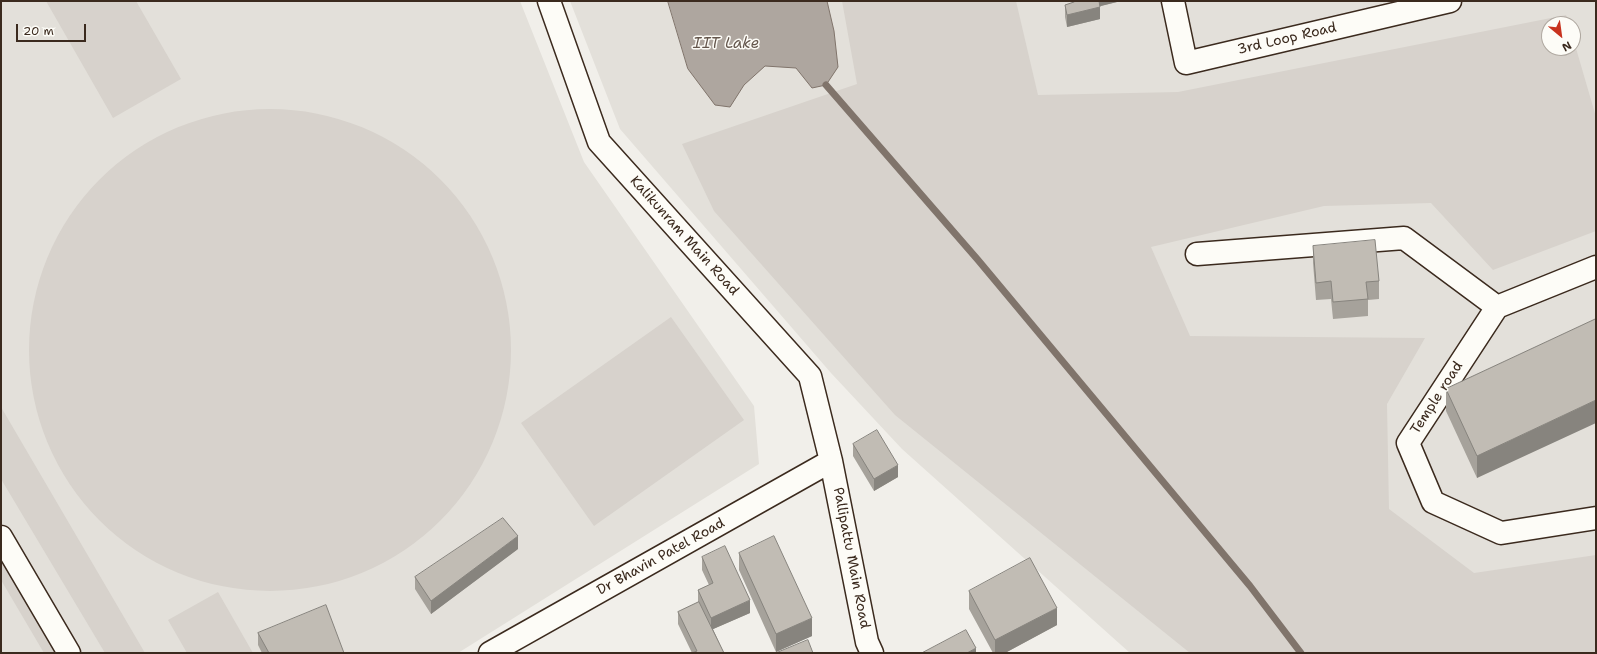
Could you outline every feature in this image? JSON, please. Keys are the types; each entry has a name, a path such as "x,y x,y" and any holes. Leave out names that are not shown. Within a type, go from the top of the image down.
{"street":[{"name":"Kalikunram Main Road","path":"549,1 599,142 810,376 831,461"},
{"name":"3rd Loop Road","path":"1173,1 1186,63 1450,1"},
{"path":"1197,254 1404,238 1497,307 1596,267"},
{"name":"Temple road","path":"1497,307 1408,444 1434,502 1501,533 1596,518"},
{"name":"Dr Bhavin Patel Road","path":"490,653 831,461"},
{"name":"Pallipattu Main Road","path":"831,461 867,642 872,653"},
{"path":"1,537 69,653"}],"shaded area":[{"path":"1,1 520,1 584,162 754,406 759,464 458,653 1,653"},
{"path":"46,1 136,1 181,79 113,118"},
{"path":"570,1 1596,1 1596,653 1130,653 902,449 831,373 620,129"},
{"path":"842,1 1016,1 1038,95 1178,92 1541,20 1541,56 1578,56 1596,117 1596,231 1493,270 1431,203 1324,206 1151,247 1190,336 1425,338 1387,404 1389,509 1474,573 1596,555 1596,653 1190,653 895,415 714,211 682,144 857,84"},
{"path":"270,109 317,113 362,127 384,137 404,149 441,179 471,216 483,236 493,258 507,303 511,350 507,397 493,442 483,464 471,484 441,521 404,551 384,563 362,573 317,587 270,591 223,587 178,573 156,563 136,551 99,521 69,484 57,464 47,442 33,397 29,350 33,303 47,258 57,236 69,216 99,179 136,149 156,137 178,127 223,113"},
{"path":"671,317 744,420 594,526 521,423"},
{"path":"1,407 145,653 105,653 1,479"},
{"path":"1,556 58,653 44,653 1,580"},
{"path":"218,592 253,653 187,653 168,620"}],"water":[{"name":"IIT Lake","path":"668,1 827,1 834,31 838,67 826,85 812,88 796,68 765,66 744,85 730,107 715,105 688,69"}],"building":[{"path":"1074,1 1099,1 1100,7 1067,15 1065,5"},
{"path":"1375,240 1379,281 1366,282 1368,299 1333,302 1331,281 1316,283 1313,246"},
{"path":"1596,319 1596,400 1477,456 1446,389"},
{"path":"877,430 898,465 874,479 853,444"},
{"path":"503,518 518,536 431,601 415,577"},
{"path":"774,536 812,618 776,634 739,553"},
{"path":"725,546 750,600 711,618 698,590 713,583 702,557"},
{"path":"1030,558 1057,608 995,640 969,591"},
{"path":"699,602 724,653 692,653 697,651 678,612"},
{"path":"326,605 344,653 269,653 258,633"},
{"path":"966,630 976,648 967,653 922,653"},
{"path":"808,640 813,653 776,653"}],"waterway":[{"path":"826,85 978,260 1250,586 1301,653"}]}
